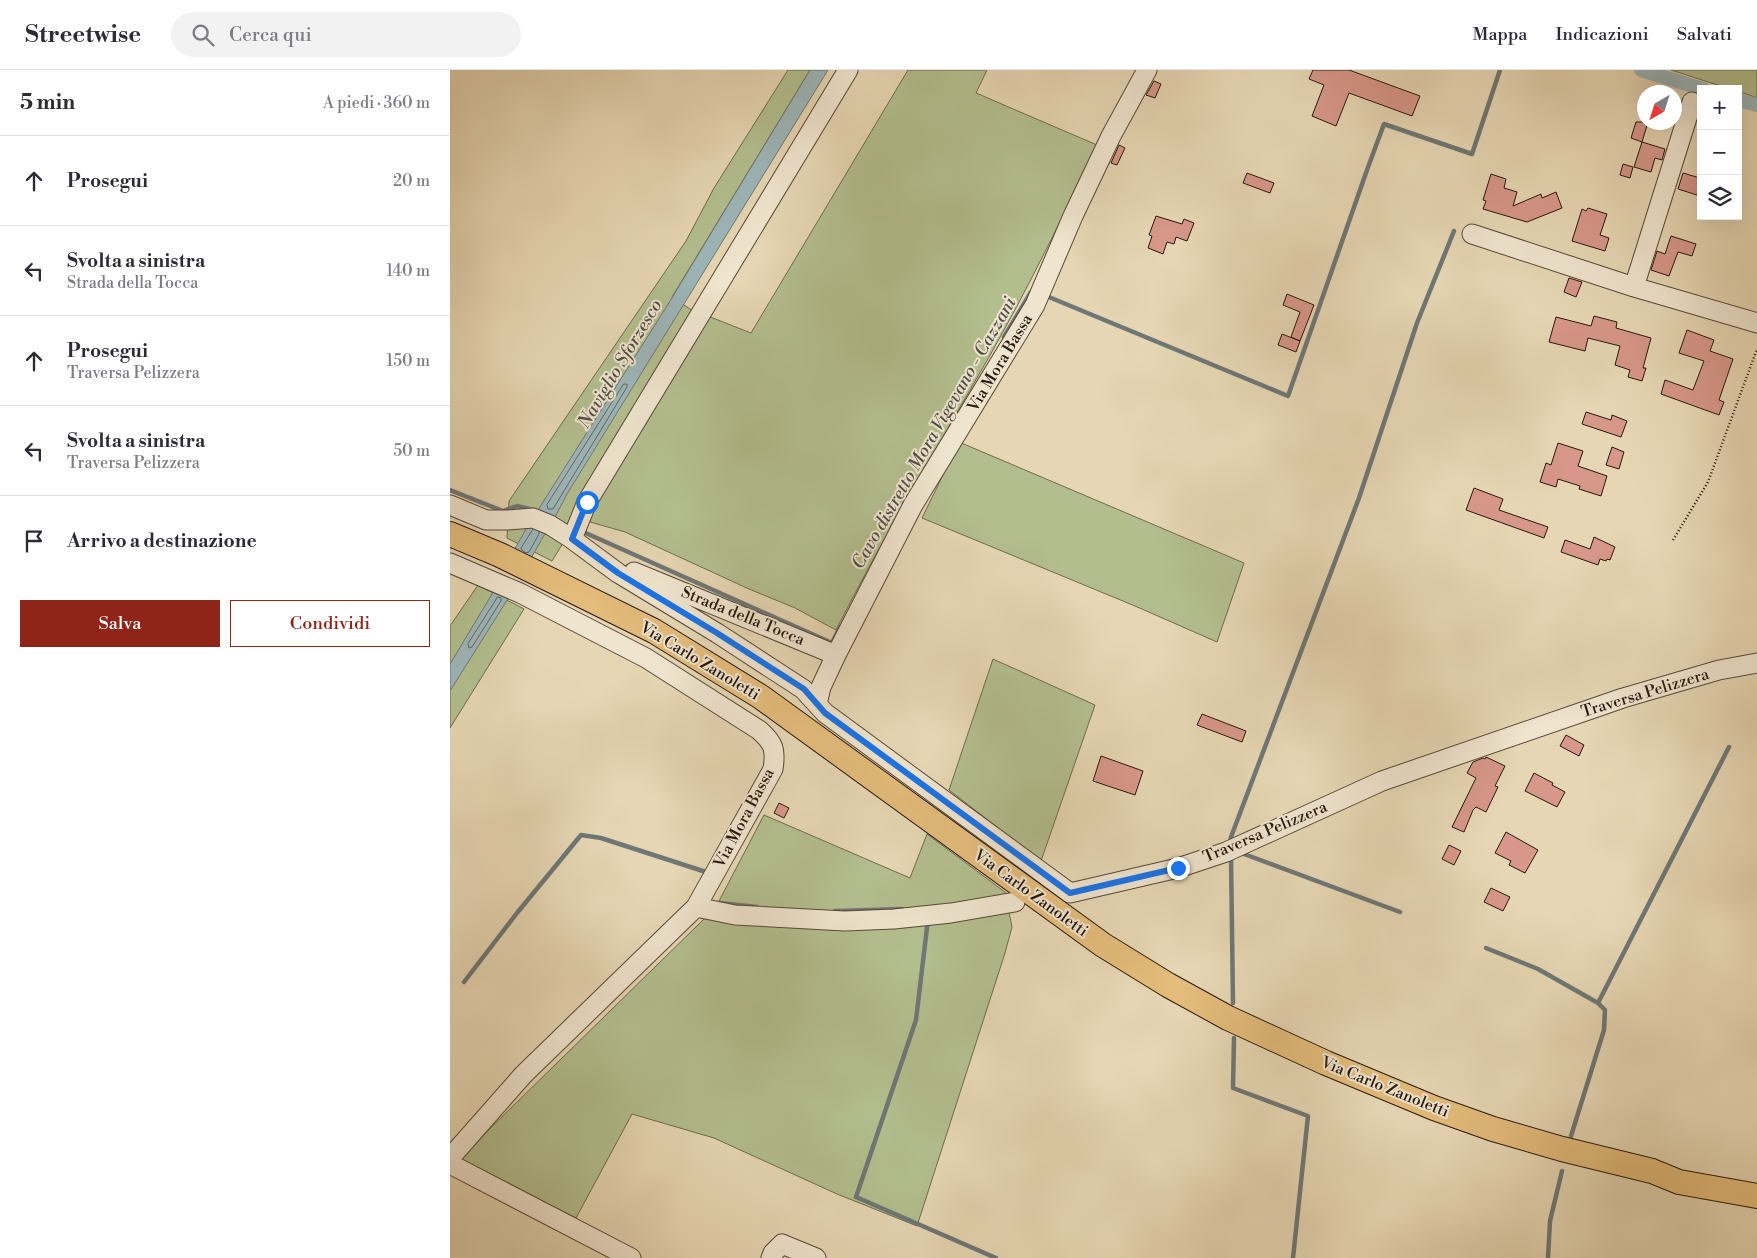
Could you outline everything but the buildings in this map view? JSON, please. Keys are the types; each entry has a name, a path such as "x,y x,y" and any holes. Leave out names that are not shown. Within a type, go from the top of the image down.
{"main road":[{"name":"Via Carlo Zanoletti","path":"450,534 540,574 654,631 761,697 1096,940 1176,990 1265,1036 1434,1108 1493,1129 1562,1149 1652,1171 1679,1182 1757,1196"},
{"name":"Via Carlo Zanoletti","path":"1652,1171 1681,1171 1757,1182"}],"street":[{"path":"574,532 587,502 848,70"},
{"name":"Via Mora Bassa","path":"816,704 821,687 836,655 913,505 989,383 1040,294 1077,207 1111,136 1147,70"},
{"path":"1634,287 1692,102"},
{"path":"1472,234 1634,287 1757,323"},
{"name":"Strada della Tocca","path":"450,505 486,520 533,518 574,532 594,556 618,573 804,689 816,704"},
{"name":"Strada della Tocca","path":"594,556 836,655"},
{"name":"Via Mora Bassa","path":"450,563 520,593 646,658 760,730 772,743 775,756 773,769 699,902 523,1074 450,1158"},
{"name":"Traversa Pelizzera","path":"816,704 825,713 1070,893 1178,868 1226,852 1382,781 1623,698 1719,670 1757,663"},
{"path":"699,902 735,916 835,920 894,919 1015,902"},
{"path":"450,1164 631,1258"},
{"path":"771,1258 782,1244 816,1258"}],"path":[{"path":"1674,540 1708,482 1757,349"}],"green space":[{"path":"788,70 810,70 672,297 690,309 751,333 908,70 987,70 976,93 1097,145 1018,305 891,527 836,630 795,608 625,532 580,519 552,561 507,538 509,501 686,241 714,188"},
{"path":"1671,70 1757,70 1757,98 1742,92 1742,85 1718,85"},
{"path":"959,442 1244,563 1217,642 922,518"},
{"path":"478,585 524,609 450,728 450,626"},
{"path":"993,659 1095,705 1041,861 949,790"},
{"path":"764,815 910,878 927,834 1005,892 1012,927 917,1226 837,1194 714,1138 632,1114 576,1218 460,1159 704,919 719,901"}],"water":[{"path":"810,70 828,70 567,494 555,517 538,510 667,306"},
{"path":"530,522 547,530 530,560 513,552"},
{"path":"495,589 509,597 450,691 450,664"}],"waterway":[{"name":"Cavo distretto Mora Vigevano - Cazzani","path":"1044,295 1288,396 1384,124 1472,154 1500,70"},
{"path":"1641,70 1697,87"},
{"path":"1742,101 1757,105"},
{"path":"1230,844 1231,837 1359,498 1417,323 1454,231"},
{"name":"Cavo distretto Mora Vigevano - Cazzani","path":"1004,337 1031,292"},
{"name":"Cavo distretto Mora Vigevano - Cazzani","path":"450,490 503,511 517,506 533,510"},
{"name":"Cavo distretto Mora Vigevano - Cazzani","path":"579,530 832,643 840,627"},
{"path":"1598,1003 1729,747"},
{"path":"464,982 517,913 581,835 601,838 706,872"},
{"path":"1243,851 1244,854 1400,912"},
{"path":"1231,856 1233,1003"},
{"path":"720,903 757,907"},
{"path":"835,911 902,909"},
{"path":"928,919 916,1020 856,1197 996,1258"},
{"path":"1486,948 1538,969 1598,1003 1605,1010 1604,1030 1571,1136"},
{"path":"1234,1038 1233,1088 1308,1116 1293,1258"},
{"path":"1548,1258 1550,1221 1562,1171"}],"route":[{"path":"587,502 572,539 618,573 804,689 825,713 1070,893 1178,868"}],"water label":[{"name":"Naviglio Sforzesco","path":"620,364"}]}
